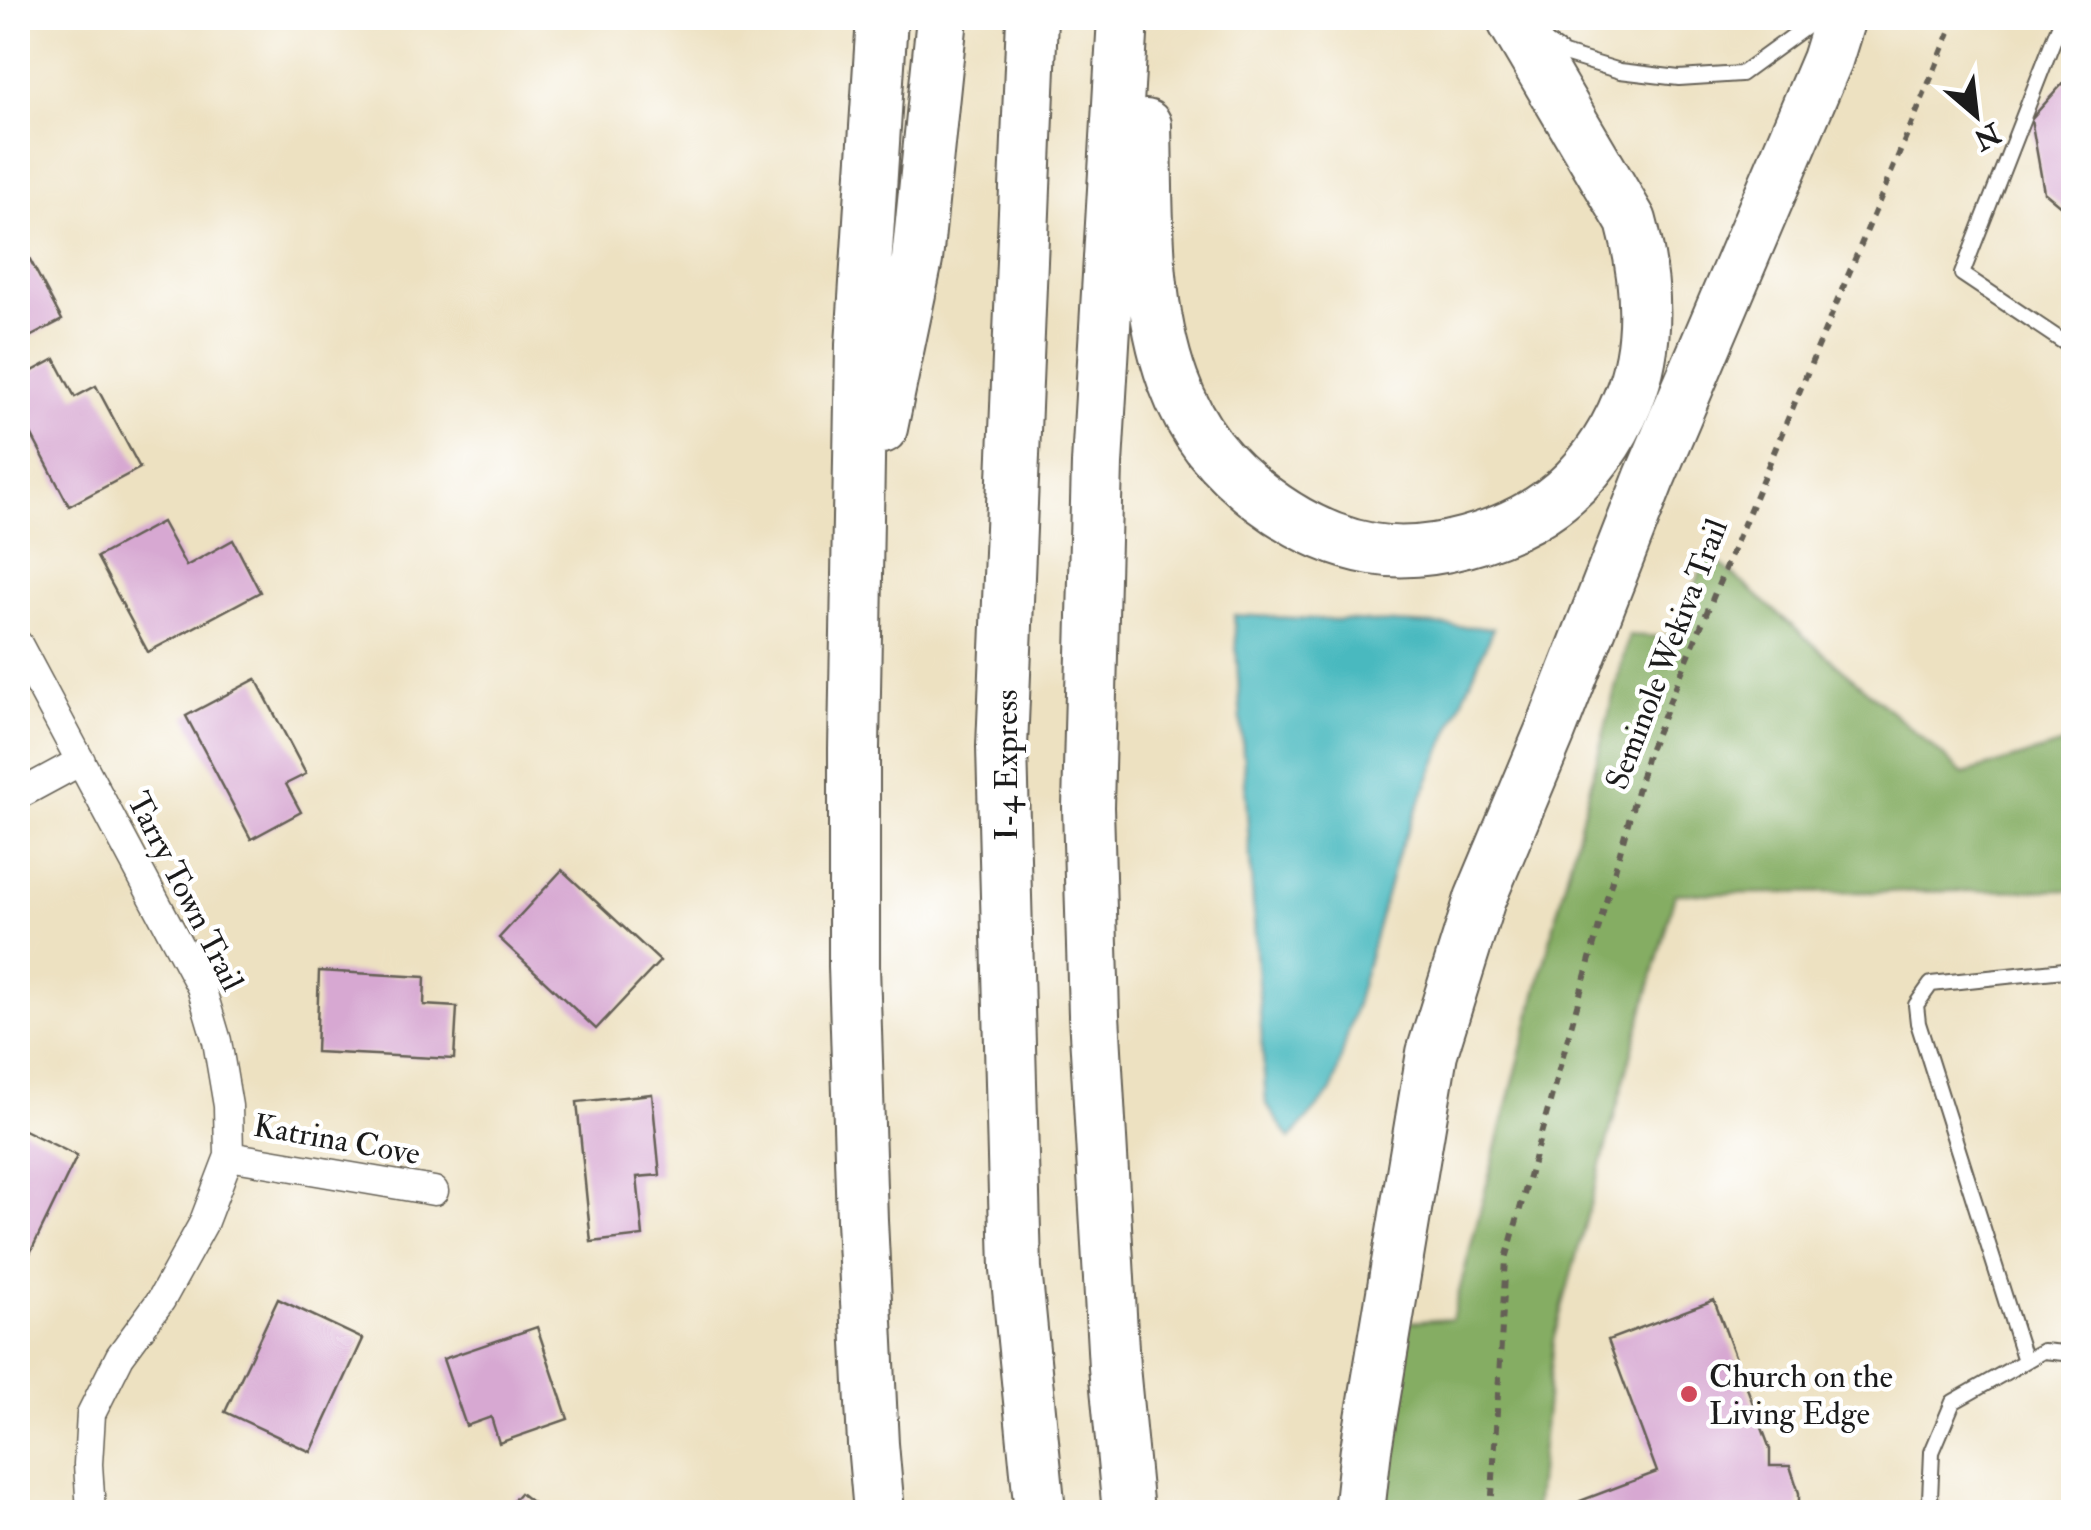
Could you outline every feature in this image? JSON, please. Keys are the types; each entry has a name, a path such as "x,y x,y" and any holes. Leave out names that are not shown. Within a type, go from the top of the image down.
{"highway":[{"path":"880,1512 863,1239 854,966 861,346 882,18"},
{"path":"856,547 917,260 942,18"},
{"name":"I-4 Express","path":"1032,18 1002,747 1016,1269 1040,1512"},
{"path":"1123,18 1096,464 1088,807 1094,1015 1114,1368 1128,1512"},
{"path":"1144,18 1151,256 1158,327 1174,382 1218,463 1291,520 1333,539 1376,550 1420,550 1466,543 1552,502 1585,471 1609,440 1630,398 1641,354 1646,302 1641,257 1631,221 1512,19"},
{"path":"1359,1512 1366,1448 1432,1053 1480,898 1649,480 1827,60 1840,18"}],"street":[{"name":"Tarry Town Trail","path":"18,644 202,987 217,1041 228,1106 229,1156 203,1224 161,1300 120,1356 91,1414 91,1512"},
{"path":"18,795 81,761"},
{"name":"Katrina Cove","path":"229,1156 434,1191"}],"lane":[{"path":"1512,19 1564,54 1620,71 1679,78 1741,74 1818,18"},
{"path":"2062,18 1962,274 2074,349"},
{"path":"2026,1361 1918,1024 1916,1004 1931,984 2064,970 2074,976"},
{"path":"1939,1512 1930,1499 1932,1452 1953,1402 2043,1351 2074,1354"}],"path":[{"name":"Seminole Wekiva Trail","path":"1491,1512 1506,1258 1647,755 1956,18"}],"green space":[{"path":"1709,554 1964,774 2073,741 2073,890 1675,894 1553,1341 1535,1512 1378,1512 1406,1322 1452,1319 1629,635 1663,637 1674,633"}],"water":[{"path":"1234,615 1493,628 1397,856 1332,1091 1290,1139 1266,1104"}],"building":[{"path":"2074,71 2074,217 2044,192 2031,119"},
{"path":"18,237 62,320 18,343"},
{"path":"55,359 75,397 96,386 140,468 69,506 18,409 18,379"},
{"path":"162,522 186,566 233,540 260,592 148,652 97,557"},
{"path":"256,679 306,774 286,784 301,812 251,839 186,716"},
{"path":"562,870 660,961 596,1029 499,938"},
{"path":"319,971 425,977 424,1005 457,1007 454,1059 316,1052"},
{"path":"652,1094 660,1175 637,1177 643,1236 591,1242 577,1102"},
{"path":"18,1127 77,1156 18,1278"},
{"path":"278,1299 363,1339 311,1452 225,1412"},
{"name":"Church on the Living Edge","path":"1714,1300 1770,1449 1770,1466 1790,1466 1799,1493 1799,1512 1584,1512 1580,1501 1657,1472 1608,1340"},
{"path":"537,1327 568,1419 499,1443 491,1417 466,1426 443,1359"},
{"path":"520,1493 544,1512 503,1512"}],"place":[{"name":"Church on the Living Edge","path":"1689,1394"}]}
